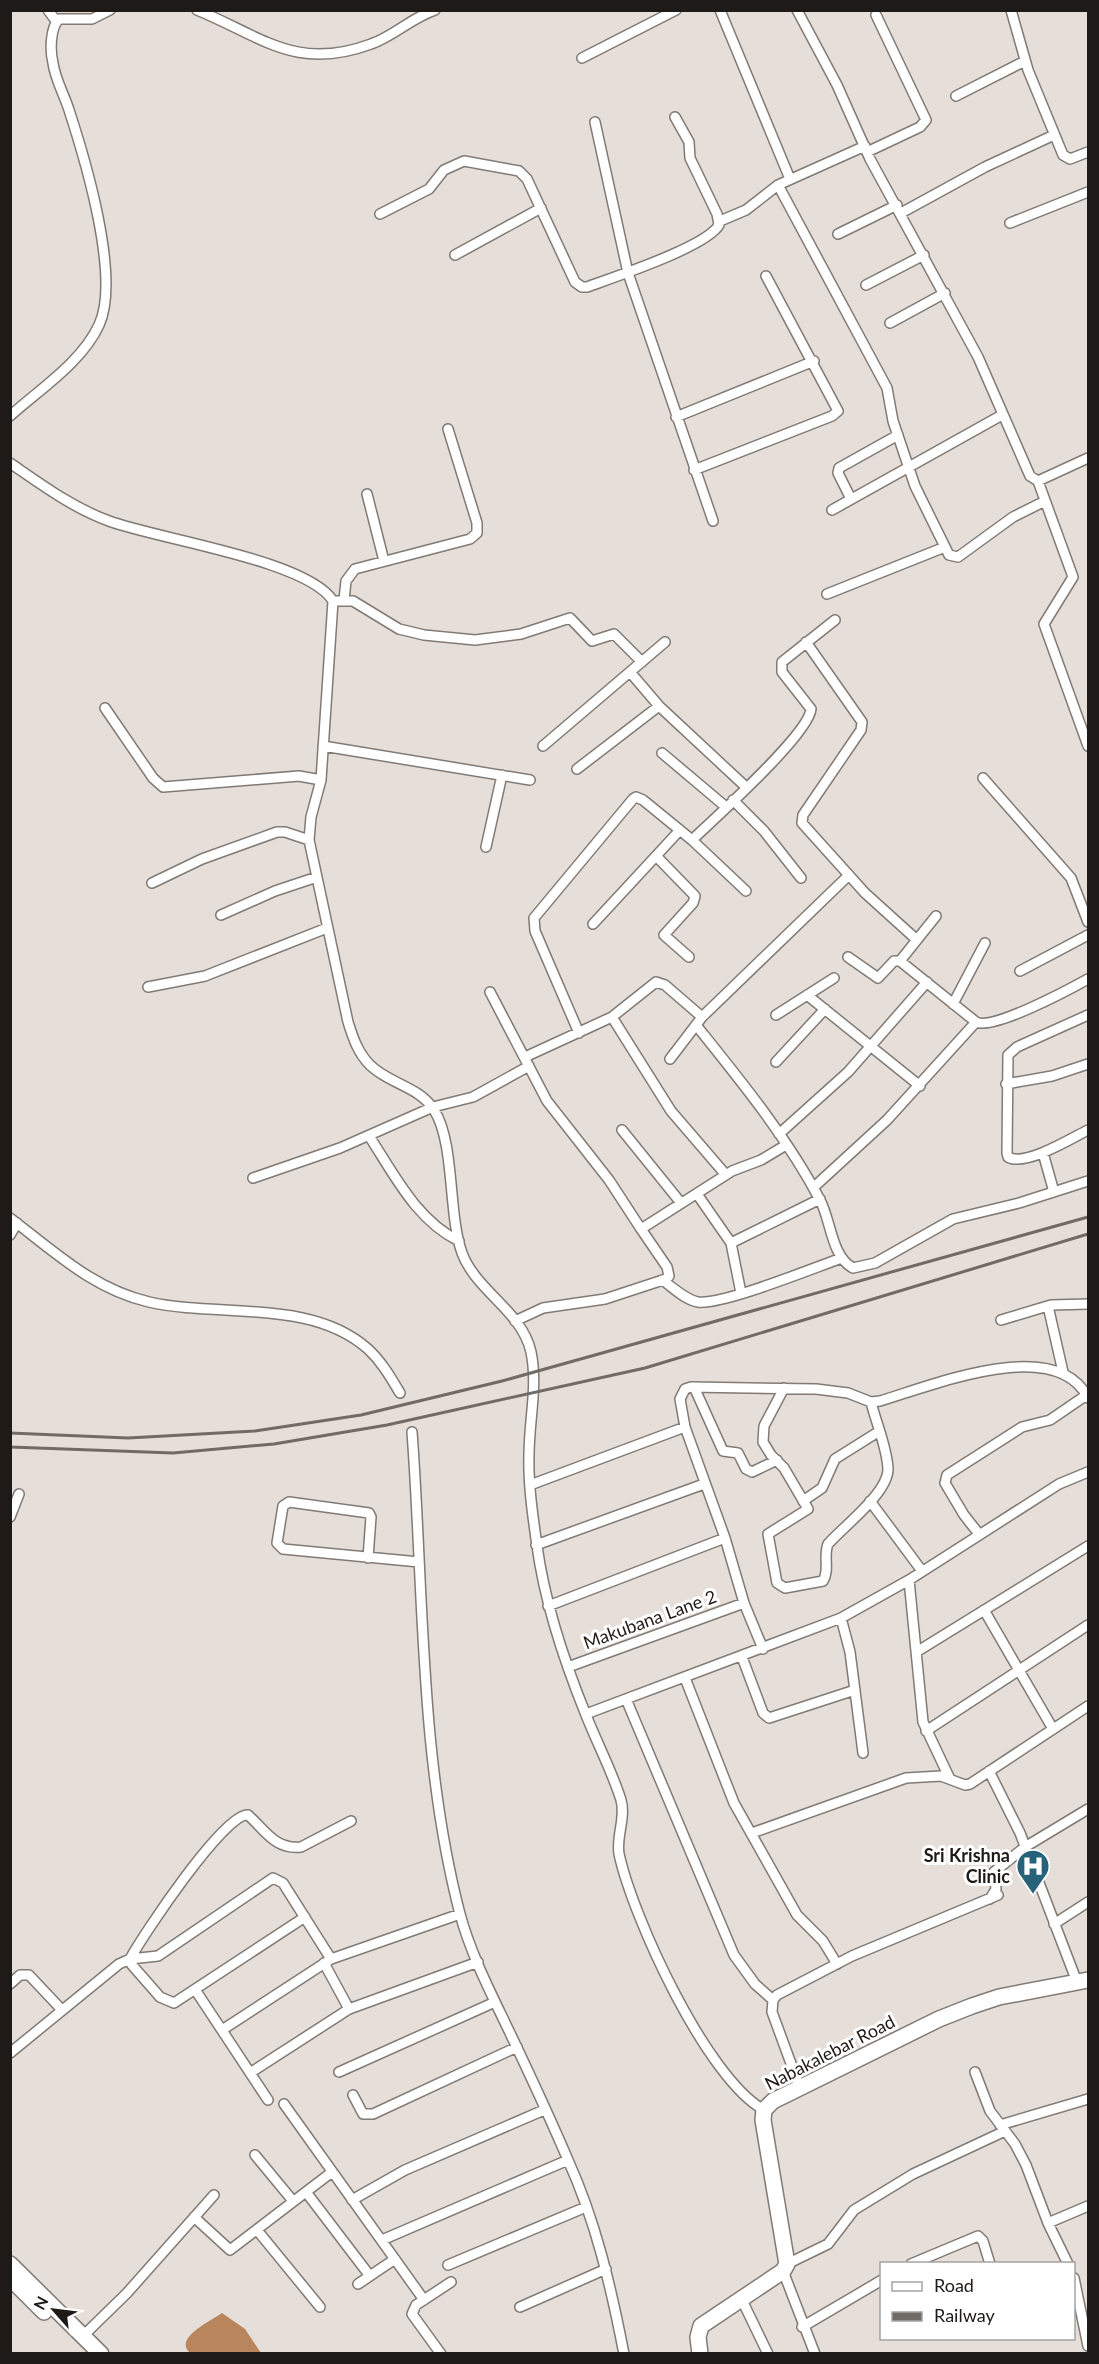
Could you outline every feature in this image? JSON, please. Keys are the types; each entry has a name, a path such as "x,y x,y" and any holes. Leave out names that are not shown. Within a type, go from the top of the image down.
{"main road":[{"name":"Nabakalebar Road","path":"785,2267 763,2120 764,2110 773,2101 939,2019 972,2006 999,1997 1083,1981"},
{"path":"10,2264 101,2354"},
{"path":"700,2354 698,2337 701,2326 785,2267"},
{"path":"10,2278 87,2354"}],"street":[{"path":"48,10 56,21"},
{"path":"56,21 92,19 110,10"},
{"path":"201,11 270,46 311,54 335,53 369,45 390,36 410,15 435,10"},
{"path":"582,58 676,10"},
{"path":"720,10 790,179"},
{"path":"797,10 837,85 866,149 978,357 1028,471 1034,480 1038,481 1073,577 1044,624 1089,746"},
{"path":"1011,10 1025,61 1054,135 1066,158 1076,158 1089,152"},
{"path":"380,214 429,189 444,170 464,161 519,171 527,179 578,285 587,286 628,273 711,235 720,221 746,210 778,184 920,127 926,120 876,15"},
{"path":"10,416 89,343 100,323 106,300 106,271 95,209 70,112 52,62 53,32 56,21"},
{"path":"956,96 1025,61"},
{"path":"675,117 689,142 690,158 720,221"},
{"path":"595,122 628,273 713,521"},
{"path":"838,234 899,209 1054,135"},
{"path":"778,184 887,387 908,467 952,558 958,557 1013,517 1045,501"},
{"path":"1010,223 1089,192"},
{"path":"455,255 541,208"},
{"path":"866,285 924,255"},
{"path":"694,470 836,415 838,407 766,276"},
{"path":"891,323 945,293"},
{"path":"676,417 814,361"},
{"path":"832,510 1002,415"},
{"path":"345,600 344,588 350,573 361,567 470,540 477,533 477,523 448,429"},
{"path":"851,499 838,474 839,468 898,435"},
{"path":"1038,481 1089,458"},
{"path":"10,463 88,513 122,525 193,542 283,570 320,589 333,601 345,600 363,606 399,629 424,636 465,639 521,634 570,618 592,641 608,635 620,638 642,662"},
{"path":"367,494 384,561"},
{"path":"827,594 945,547"},
{"path":"333,601 321,780 310,817 309,840 348,1022 362,1056 377,1071 417,1092 433,1107 440,1122 459,1241 465,1262 475,1277 515,1321 524,1333 531,1350 533,1372 529,1455 536,1545 548,1606 568,1667 621,1801 623,1811 618,1847 645,1932 664,1975 700,2036 740,2092 764,2110"},
{"path":"692,840 789,744 811,712 808,704 782,672 781,667 786,658 835,620"},
{"path":"543,746 665,642"},
{"path":"806,642 862,722 861,730 802,819 849,875 917,939"},
{"path":"630,672 659,706 746,787"},
{"path":"577,770 659,706"},
{"path":"105,708 153,778 163,787 299,776 321,780"},
{"path":"323,746 530,780"},
{"path":"662,753 764,831 801,878"},
{"path":"486,847 502,775"},
{"path":"983,777 1071,878 1089,922"},
{"path":"579,1033 535,931 534,918 636,797 692,840 746,891"},
{"path":"594,924 680,830"},
{"path":"152,883 202,859 277,832 285,832 309,840"},
{"path":"657,857 695,896 693,903 664,934 688,957"},
{"path":"670,1059 699,1021 849,875"},
{"path":"221,915 275,891 316,877"},
{"path":"900,961 936,916"},
{"path":"148,987 205,976 327,928"},
{"path":"1020,971 1089,934"},
{"path":"953,1004 985,943"},
{"path":"848,957 878,978 894,961 900,961 976,1022 989,1025 1089,979"},
{"path":"776,1015 834,978"},
{"path":"525,1057 612,1017 656,982 666,986 699,1021 779,1134 814,1187 842,1258 848,1265 859,1268 901,1250 953,1219 1089,1181"},
{"path":"779,1134 820,1098 927,982"},
{"path":"490,992 557,1116 609,1180 669,1272 669,1276 662,1280 592,1302 543,1308 515,1321"},
{"path":"807,995 920,1086"},
{"path":"776,1062 825,1010"},
{"path":"1089,1015 1012,1051 1006,1060 1008,1157 1015,1160 1043,1153 1089,1130"},
{"path":"612,1017 671,1111 726,1175"},
{"path":"814,1187 920,1086 976,1022"},
{"path":"1006,1084 1052,1076 1089,1064"},
{"path":"253,1178 300,1163 369,1136 433,1107 473,1097 529,1066"},
{"path":"622,1130 681,1203"},
{"path":"369,1136 416,1208 435,1227 459,1241"},
{"path":"641,1229 726,1175 786,1145"},
{"path":"1043,1153 1054,1192"},
{"path":"696,1194 731,1243 741,1293"},
{"path":"731,1243 820,1199"},
{"path":"10,1234 14,1221 79,1272 121,1293 149,1302 180,1307 294,1316 346,1334 370,1350 382,1364 400,1393"},
{"path":"662,1280 690,1299 699,1302 741,1293 842,1258"},
{"path":"1001,1320 1048,1306 1089,1304"},
{"path":"1048,1306 1063,1372"},
{"path":"764,1649 744,1603 725,1538 686,1428 681,1393 685,1389 694,1387 840,1391 871,1402 994,1369 1024,1366 1056,1369 1063,1372 1080,1385 1088,1396 1050,1420 1022,1427 947,1475 945,1484 980,1534"},
{"path":"694,1387 723,1451 738,1453 747,1470 752,1472 777,1460"},
{"path":"784,1389 762,1434 766,1449 777,1460 803,1501 807,1512 772,1529 768,1534 777,1583 782,1588 824,1581 827,1573 825,1553 828,1544 883,1488 888,1472 871,1402"},
{"path":"530,1485 686,1428"},
{"path":"412,1432 425,1673 438,1813 460,1914 495,2002 568,2160 586,2206 606,2269 624,2354"},
{"path":"803,1501 822,1488 835,1460 878,1432"},
{"path":"586,1714 764,1649 841,1618 909,1580 1059,1484 1089,1472"},
{"path":"536,1545 704,1484"},
{"path":"10,1517 19,1494"},
{"path":"870,1501 922,1571"},
{"path":"368,1558 371,1517 369,1513 289,1502 283,1506 277,1543 283,1549 368,1558 419,1562"},
{"path":"548,1606 725,1538"},
{"path":"918,1651 1089,1546"},
{"path":"909,1580 918,1651 921,1712 926,1731 949,1777"},
{"name":"Makubana Lane 2","path":"568,1667 744,1603"},
{"path":"984,1610 1053,1729"},
{"path":"841,1618 850,1652 863,1753"},
{"path":"926,1731 1089,1625"},
{"path":"742,1657 763,1713 769,1718 855,1690"},
{"path":"685,1678 720,1769 752,1833 797,1916 823,1941 837,1964"},
{"path":"626,1699 734,1955 755,1984 773,2000"},
{"path":"752,1833 893,1782 918,1777 949,1777 965,1785 1089,1706"},
{"path":"989,1771 1025,1847 1054,1924 1083,1981"},
{"path":"800,2088 772,2012 773,2000 789,1986 994,1897 996,1889 994,1872 1025,1847 1089,1809"},
{"path":"130,1959 145,1933 204,1852 237,1816 248,1815 276,1843 292,1848 301,1847 351,1821"},
{"path":"10,2053 119,1964 130,1959 158,1956 273,1878 283,1883 304,1917 349,2009"},
{"path":"1054,1924 1089,1902"},
{"path":"222,2030 327,1961 460,1914"},
{"path":"130,1959 136,1971 166,2001 174,2003 304,1917"},
{"path":"250,2073 349,2009 478,1962"},
{"path":"10,1984 20,1975 29,1975 62,2010"},
{"path":"195,1990 268,2100"},
{"path":"339,2072 495,2002"},
{"path":"353,2096 363,2114 373,2114 517,2047"},
{"path":"975,2072 985,2102 1026,2165 1048,2223 1067,2262"},
{"path":"815,2354 802,2326 785,2267 828,2244 854,2210 913,2174 1003,2128 1089,2099"},
{"path":"284,2104 424,2300"},
{"path":"352,2200 405,2170 544,2110"},
{"path":"255,2155 293,2201"},
{"path":"382,2240 568,2160"},
{"path":"194,2217 230,2250 332,2172"},
{"path":"306,2192 370,2276"},
{"path":"83,2336 134,2286 214,2195"},
{"path":"448,2265 586,2206"},
{"path":"1048,2223 1089,2206"},
{"path":"257,2230 320,2307"},
{"path":"916,2262 978,2236 983,2241 989,2262"},
{"path":"358,2284 395,2259"},
{"path":"520,2307 606,2269"},
{"path":"802,2326 880,2281"},
{"path":"441,2354 412,2314 412,2309 451,2282"},
{"path":"1075,2288 1077,2307 1089,2346"},
{"path":"741,2298 768,2354"}],"shaded area":[{"path":"222,2313 245,2329 261,2353 190,2353 186,2342 190,2336"}],"railway":[{"path":"10,1433 128,1438 255,1431 361,1415 502,1381 1088,1217"},
{"path":"10,1447 173,1453 274,1444 387,1425 645,1368 1088,1234"}],"place":[{"name":"Sri Krishna Clinic","path":"1033,1895"}]}
